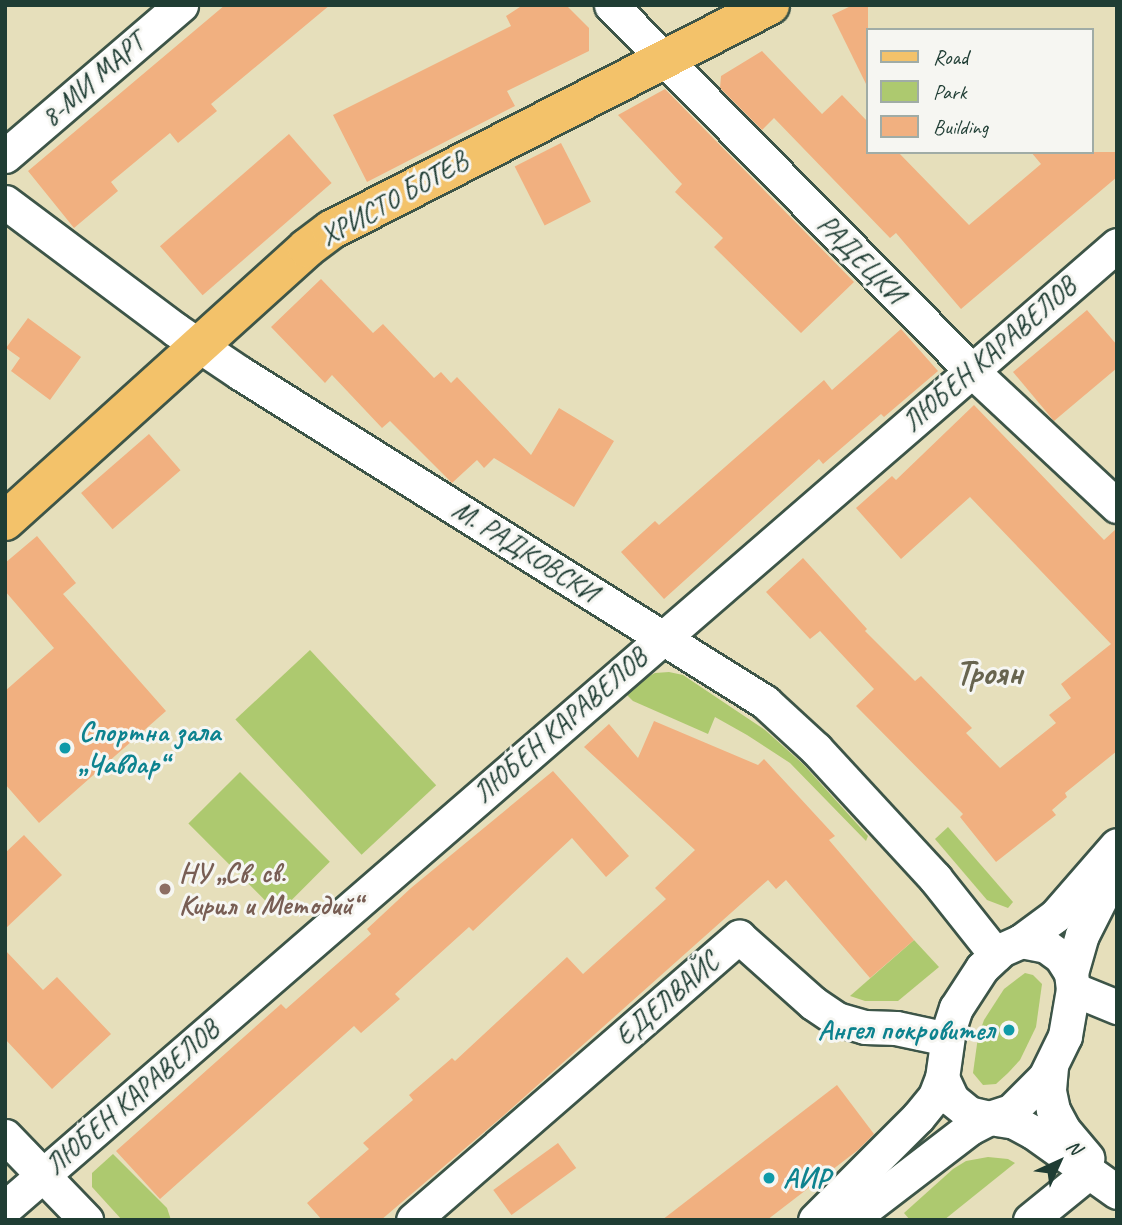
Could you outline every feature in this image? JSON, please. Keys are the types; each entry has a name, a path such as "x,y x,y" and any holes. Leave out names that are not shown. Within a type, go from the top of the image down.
{"main road":[{"name":"ХРИСТО БОТЕВ","path":"5,521 331,230 771,5"}],"street":[{"name":"8-МИ МАРТ","path":"5,156 181,5"},
{"name":"РАДЕЦКИ","path":"611,5 972,371 1117,506"},
{"name":"М. РАДКОВСКИ","path":"5,202 201,346 765,702 816,749 935,878 1009,948"},
{"name":"ЛЮБЕН КАРАВЕЛОВ","path":"5,1208 1117,245"},
{"path":"815,1220 918,1117 935,1096 942,1078 947,1039 956,1008 968,988 1009,948 1055,916 1117,845"},
{"path":"850,1220 970,1128 1011,1111 1051,1067 1065,1037 1072,981 1082,935 1117,866"},
{"name":"ЕДЕЛВАЙС","path":"413,1220 739,936 813,1003 837,1019 865,1027 896,1028 947,1039"},
{"path":"1009,948 1046,946 1061,957 1072,981 1117,1007"},
{"path":"1051,1067 1049,1091 1053,1110 1063,1129 1103,1179 1117,1192"},
{"path":"942,1078 952,1099 969,1113 1014,1122 1103,1179"},
{"path":"5,1136 86,1220"},
{"path":"1030,1220 1103,1179"}],"green space":[{"path":"310,650 436,785 362,855 235,720"},
{"path":"655,673 683,675 765,730 803,764 868,836 866,841 790,763 747,735 715,717 708,734 633,701 626,694 640,681"},
{"path":"240,772 330,862 278,913 188,824"},
{"path":"948,827 1013,902 1008,908 987,900 935,839"},
{"path":"914,940 939,967 898,1001 865,1001 850,996"},
{"path":"1025,973 1033,975 1042,984 1036,1027 1020,1060 996,1084 983,1085 973,1073 978,1037 984,1020 1004,989"},
{"path":"113,1154 167,1208 171,1220 122,1220 92,1187 92,1173"},
{"path":"988,1157 1008,1159 1015,1163 944,1220 910,1220 904,1213 953,1169 966,1161"}],"building":[{"path":"225,5 330,5 211,104 217,111 178,143 170,133 111,182 118,191 74,228 28,171"},
{"path":"523,5 566,5 589,28 589,51 507,91 515,106 367,182 333,115 511,26 506,16"},
{"path":"853,5 868,5 866,84 832,15"},
{"path":"762,51 822,114 842,95 866,120 866,154 900,154 969,225 1041,164 1033,154 1117,152 1117,177 961,309 896,233 890,238 774,118 762,130 720,88 721,76"},
{"path":"665,89 854,282 801,333 714,247 723,238 675,192 682,184 618,115"},
{"path":"289,134 332,183 203,295 160,246"},
{"path":"561,143 591,202 545,225 515,167"},
{"path":"321,279 373,333 383,324 434,378 441,372 451,383 457,377 531,455 559,408 614,441 574,507 494,458 484,468 477,460 452,483 390,421 382,428 332,375 325,383 271,327"},
{"path":"1087,310 1117,345 1117,368 1054,421 1013,372"},
{"path":"28,318 81,357 50,400 11,371 20,358 6,348"},
{"path":"901,329 938,371 884,417 881,414 823,464 819,459 664,599 621,552 655,521 659,525 824,380 832,390"},
{"path":"974,405 1104,540 1117,528 1117,751 1065,793 1067,797 1052,810 1056,815 996,862 960,817 963,814 856,706 874,689 820,631 810,639 766,592 803,558 867,629 865,631 915,681 921,676 972,728 966,733 1000,768 1056,723 1049,715 1071,698 1061,684 1111,644 970,497 901,559 856,508 892,476 896,480"},
{"path":"149,434 180,470 113,529 81,493"},
{"name":"Спортна зала „Чавдар“","path":"37,536 76,583 63,594 166,711 39,823 5,784 5,691 54,648 5,591 5,563"},
{"path":"654,721 758,765 764,759 835,836 829,840 914,940 870,978 786,880 776,889 768,880 503,1116 381,1220 322,1220 307,1203 369,1149 363,1143 413,1100 409,1095 452,1058 455,1061 567,957 583,974 666,899 655,888 695,850 584,747 609,724 638,758"},
{"path":"553,771 629,856 606,877 572,838 473,931 469,927 395,994 400,999 361,1033 354,1026 160,1199 116,1151 281,1004 286,1009 371,934 367,929 411,888"},
{"path":"24,835 62,875 5,929 5,853"},
{"path":"5,950 43,990 57,977 111,1034 52,1089 5,1039"},
{"name":"АИР","path":"837,1085 874,1134 858,1150 767,1220 662,1220"},
{"path":"558,1143 576,1168 511,1215 493,1190"}],"place":[{"name":"Спортна зала „Чавдар“","path":"65,748"},
{"name":"НУ „Св. св. Кирил и Методий“","path":"165,889"},
{"name":"Ангел покровител","path":"1009,1030"},
{"name":"АИР","path":"769,1178"}],"district":[{"name":"Троян","path":"989,673"}]}
